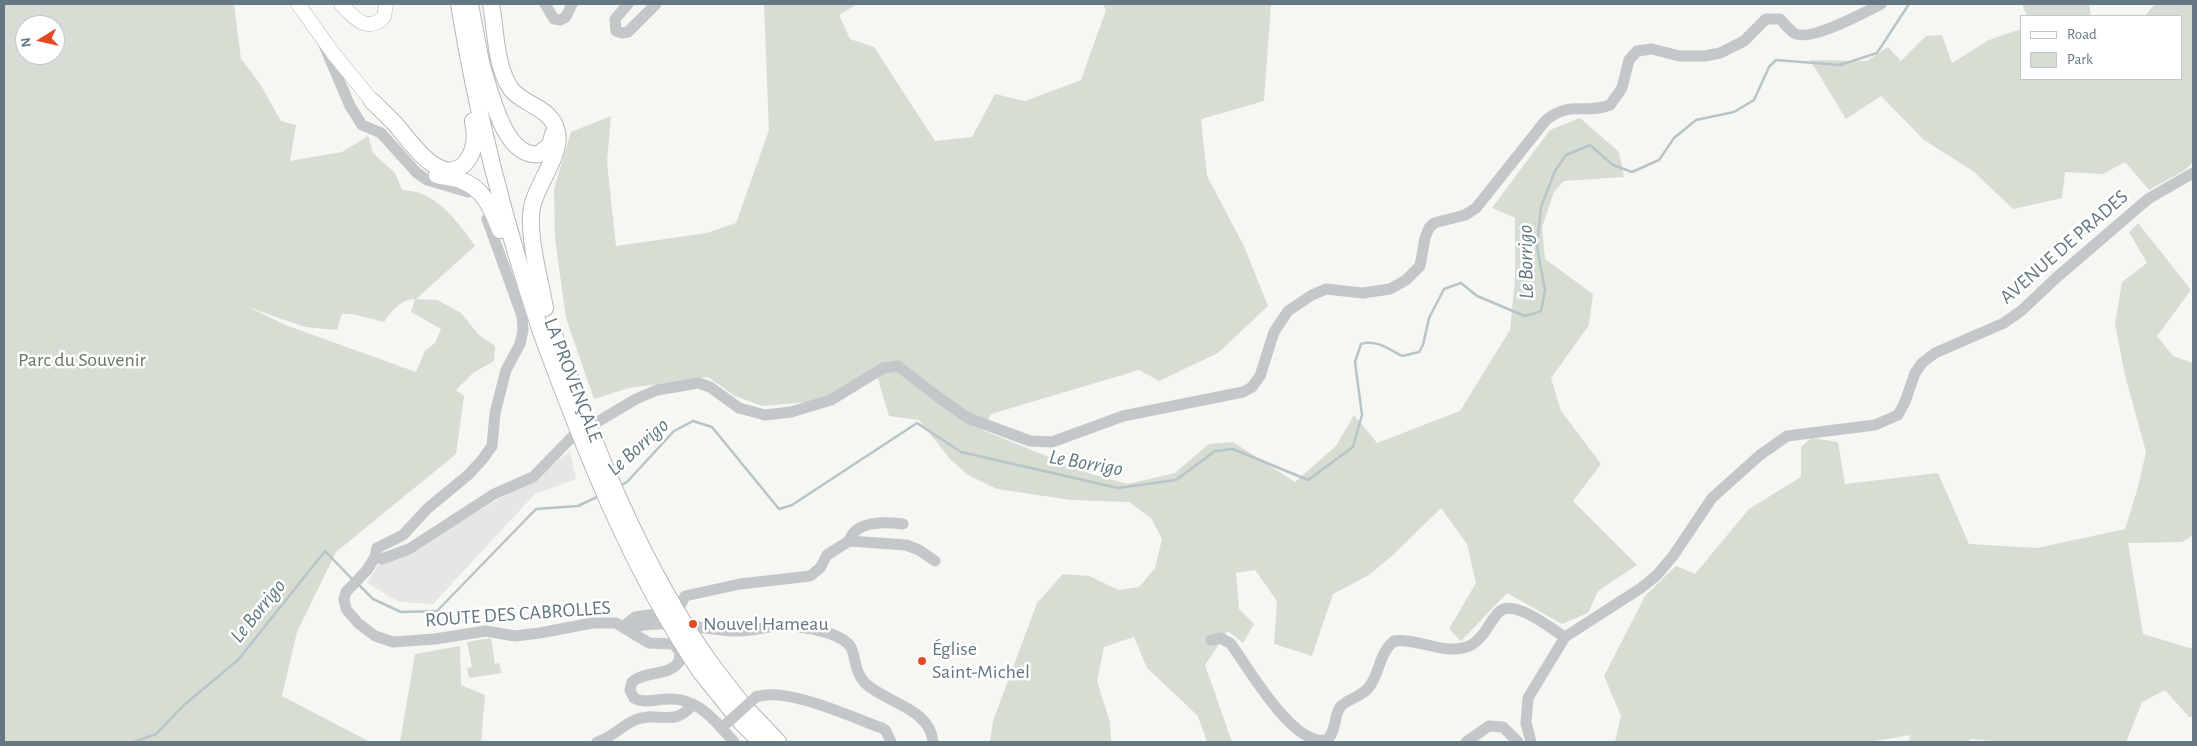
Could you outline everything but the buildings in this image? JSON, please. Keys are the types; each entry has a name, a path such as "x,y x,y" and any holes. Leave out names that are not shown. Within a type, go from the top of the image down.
{"highway":[{"path":"491,4 501,62 508,83 517,95 550,117 557,129 558,145 535,196 531,214 539,307"},
{"path":"367,95 432,164 444,169 451,169 460,167 466,162 472,153 475,136 463,5"},
{"name":"LA PROVENÇALE","path":"463,5 481,65 539,307"},
{"name":"LA PROVENÇALE","path":"463,5 487,143 572,415 629,547 665,616 707,669 741,722 761,742"},
{"path":"481,65 504,130 509,139 520,150 526,154 536,154 547,148 553,136 550,117"},
{"path":"367,95 401,142 426,170 466,182 485,198 539,307"},
{"name":"LA PROVENÇALE","path":"707,669 778,742"}],"main road":[{"path":"298,4 320,37 367,95"},
{"path":"341,4 360,22 368,25 375,24 384,17 386,4"}],"street":[{"path":"544,4 554,19 560,20 566,17 572,4"},
{"path":"628,4 615,20 616,31 622,33 628,32 656,4"},
{"path":"375,557 382,559 409,549 494,494 533,477 572,437 636,399 657,390 698,383 710,387 739,408 765,415 791,412 831,400 883,368 898,366 938,398 968,418 1030,441 1052,442 1123,416 1243,392 1252,387 1260,376 1274,332 1288,312 1312,295 1326,289 1363,293 1390,289 1406,280 1420,266 1425,238 1429,228 1434,223 1465,215 1476,208 1551,115 1564,109 1575,107 1591,110 1610,105 1618,97 1629,60 1637,51 1652,49 1679,56 1705,56 1720,53 1744,41 1766,19 1780,19 1794,33 1804,36 1853,19 1881,4"},
{"path":"320,37 358,120"},
{"path":"350,106 354,98 367,95"},
{"path":"358,120 367,95"},
{"name":"ROUTE DES CABROLLES","path":"358,120 365,127 381,133 417,173 427,180 460,188 476,199 487,218 522,316 523,330 520,344 506,370 495,413 492,446 468,475 428,508 403,535 377,548 375,557 367,570 346,592 344,599 346,609 358,623 375,636 393,642 435,639 486,632 515,636 592,623 616,623 627,628 649,644 673,644 680,651 679,662 673,668 642,677 632,682 630,690 634,698 641,702 671,698 693,704 702,708 724,726 734,742"},
{"name":"AVENUE DE PRADES","path":"1531,742 1526,723 1528,698 1565,637 1641,588 1657,575 1673,556 1712,498 1774,443 1787,436 1799,433 1875,425 1898,415 1915,373 1922,363 1935,353 2004,323 2021,311 2056,278 2148,199 2193,173"},
{"path":"627,628 635,617 658,614 682,604 685,596 725,586 810,576 820,568 827,556 849,541 851,536 861,528 874,523 903,524"},
{"path":"849,541 906,546 919,550 935,562"},
{"path":"1211,640 1220,638 1230,643 1282,722 1309,740 1318,742 1331,736 1339,708 1347,701 1361,695 1372,684 1385,650 1394,641 1412,641 1437,648 1472,646 1501,611 1509,608 1517,608 1565,637"},
{"path":"627,628 652,624 738,631 768,626 791,626 832,635 852,647 857,669 866,684 912,712 925,723 930,731 932,742"},
{"path":"724,726 756,697 778,694 809,702 882,728 889,736 891,742"},
{"path":"597,742 605,740 635,720 646,717 673,718 687,712 693,704"},
{"path":"1466,742 1481,730 1489,726 1496,726 1503,727 1510,732 1518,742"}],"shaded area":[{"path":"570,451 576,479 535,494 433,604 399,602 367,583 378,565 461,521 535,478"}],"green space":[{"name":"Parc du Souvenir","path":"4,4 234,4 241,59 260,84 281,121 296,125 290,161 342,152 368,136 373,153 395,173 402,190 420,193 438,204 452,216 475,246 416,299 437,300 461,313 478,334 495,346 494,361 473,373 456,390 464,396 456,454 336,552 297,632 282,696 370,742 4,742","holes":["415,299 411,312 441,329 435,343 425,351 416,372 288,326 248,307 305,327 337,330 342,314 352,314 384,322 401,303"]},
{"path":"764,4 857,4 839,15 850,39 874,47 935,141 972,137 995,94 1025,101 1081,80 1106,10 1103,4 1271,4 1264,101 1201,119 1207,176 1244,246 1268,306 1218,353 1159,381 1139,370 991,414 982,430 1091,474 1128,484 1175,473 1209,444 1233,442 1295,482 1336,446 1354,415 1377,443 1460,411 1510,330 1515,279 1515,218 1492,208 1550,130 1580,118 1619,152 1624,177 1564,181 1554,192 1542,227 1545,259 1593,294 1589,325 1551,378 1561,411 1601,464 1573,501 1637,565 1598,591 1588,613 1562,624 1507,593 1461,641 1449,629 1476,583 1467,544 1441,508 1393,555 1369,575 1333,594 1312,656 1274,644 1277,601 1255,570 1236,573 1239,609 1254,624 1243,643 1228,631 1205,665 1232,742 1207,742 1198,716 1147,668 1134,637 1104,647 1097,681 1110,722 1111,742 990,742 993,721 1037,603 1063,574 1089,576 1119,590 1139,587 1155,568 1162,539 1151,518 1129,502 1071,500 997,489 968,475 950,459 919,420 889,416 875,369 819,401 762,406 735,396 708,377 629,388 594,399 566,318 555,239 554,189 571,132 611,116 607,162 616,246 707,233 736,223 769,130"},
{"path":"2022,4 2089,4 2091,15 2027,15"},
{"path":"2155,4 2193,4 2193,162 2185,170 2149,190 2125,162 2103,174 2065,172 2062,198 2013,209 1973,171 1924,140 1881,96 1846,119 1810,60 1867,61 1888,47 1901,61 1926,36 1942,35 1952,63 1989,40 2020,29 2020,80 2182,80 2182,15 2146,15"},
{"path":"2138,223 2191,290 2157,336 2173,356 2193,363 2193,535 2182,542 2128,543 2143,634 2193,649 2193,717 2189,717 2165,690 2142,702 2126,742 2004,742 1970,739 1968,742 1908,742 1911,735 1869,742 1615,742 1621,716 1604,676 1645,596 1676,566 1695,574 1749,509 1801,477 1801,447 1811,438 1838,442 1845,484 1938,473 1969,544 2037,548 2125,529 2146,452 2125,375 2115,324 2122,282 2147,263 2129,232"},
{"path":"491,638 495,664 499,663 502,673 469,678 467,668 472,667 467,642"},
{"path":"460,646 461,685 485,695 481,742 400,742 415,654"}],"waterway":[{"name":"Le Borrigo","path":"620,486 627,482 674,431 693,421 712,427 779,509 792,505 917,423 961,452 1118,488 1176,480 1215,451 1233,449 1308,480 1353,447 1362,415 1355,362 1361,344 1377,344 1402,356 1419,352 1423,345 1429,318 1444,289 1461,283 1477,296 1525,316 1541,311 1545,290 1537,247 1541,207 1555,171 1566,155 1590,145 1613,165 1632,172 1659,160 1674,138 1696,120 1734,112 1754,100 1769,67 1776,60 1840,65 1877,53 1909,4"},
{"name":"Le Borrigo","path":"357,583 373,599 401,612 437,611 536,509 578,506 599,496"},
{"name":"Le Borrigo","path":"134,742 156,734 184,705 238,660 325,551 353,580"}],"place":[{"name":"Nouvel Hameau","path":"693,624"},
{"name":"Église Saint-Michel","path":"922,661"}]}
